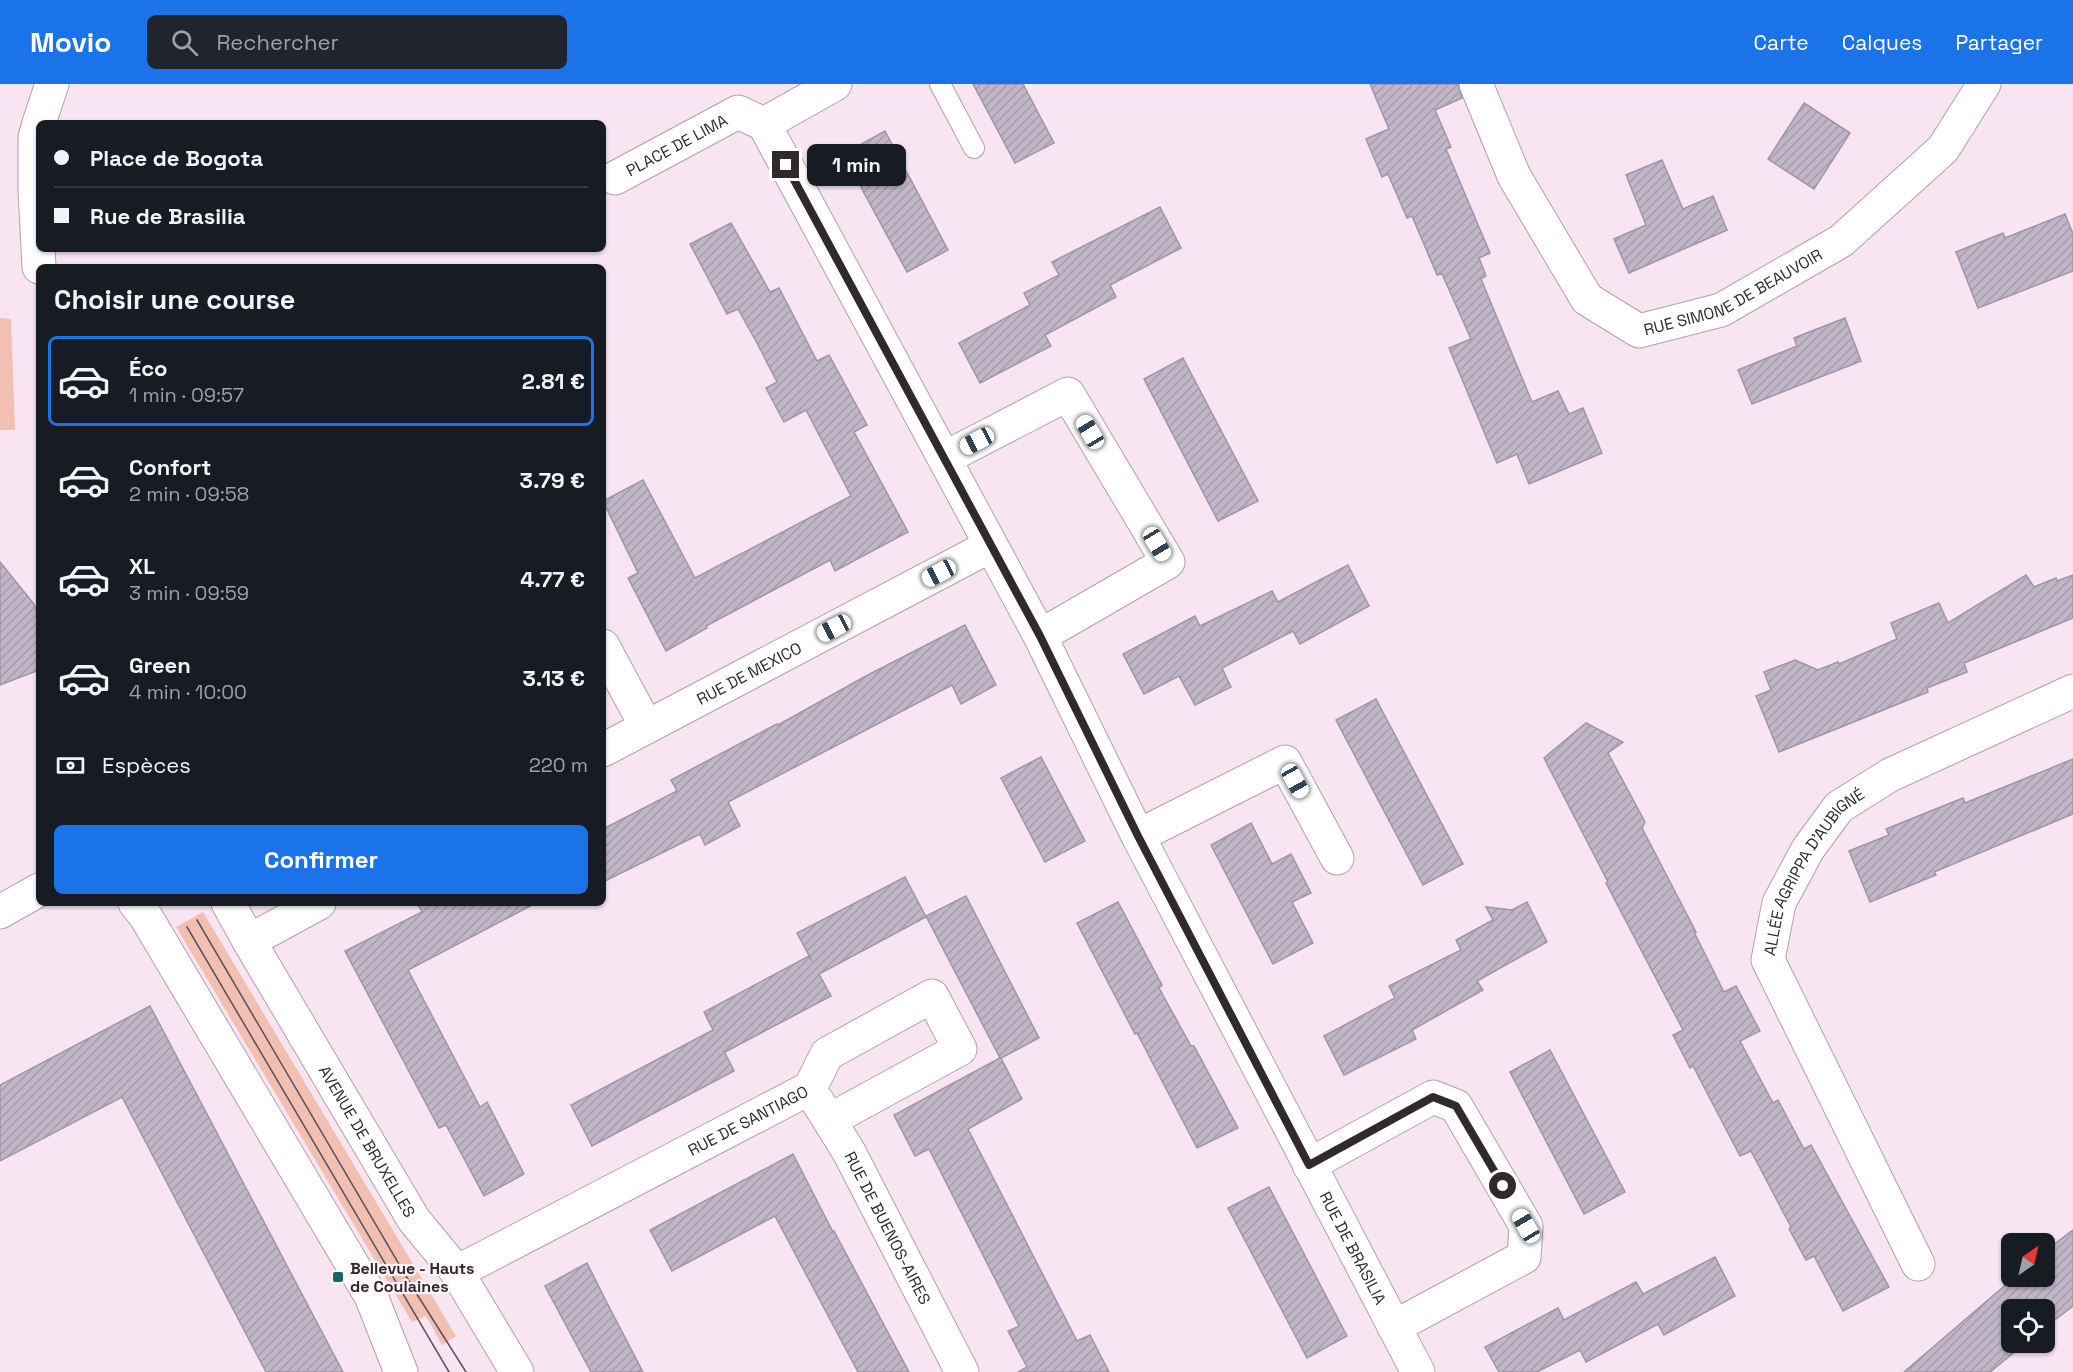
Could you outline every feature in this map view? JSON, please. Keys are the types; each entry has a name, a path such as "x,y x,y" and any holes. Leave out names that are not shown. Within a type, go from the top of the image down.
{"street":[{"path":"40,120 52,84"},
{"path":"764,124 835,84"},
{"name":"RUE SIMONE DE BEAUVOIR","path":"1476,84 1514,176 1587,299 1639,331 1720,310 1840,241 1943,148 1984,84"},
{"name":"PLACE DE LIMA","path":"615,178 738,112 764,124"},
{"name":"RUE DE BRASILIA","path":"764,124 1040,636 1138,836 1418,1372"},
{"path":"36,133 36,211"},
{"path":"945,458 1068,394 1168,562 1040,636"},
{"name":"RUE DE MEXICO","path":"606,748 990,546"},
{"path":"606,652 646,726"},
{"name":"ALLÉE AGRIPPA D'AUBIGNÉ","path":"1918,1264 1768,960 1779,903 1808,849 1839,807 1890,775 2073,691"},
{"path":"1138,836 1284,762 1337,858"},
{"path":"0,912 36,892"},
{"path":"137,906 371,1296 401,1372"},
{"name":"AVENUE DE BRUXELLES","path":"230,906 414,1220 457,1272 517,1372"},
{"path":"249,941 313,906"},
{"name":"RUE DE SANTIAGO","path":"457,1272 810,1088 827,1054 932,996 960,1049 830,1120"},
{"name":"RUE DE BUENOS-AIRES","path":"810,1088 849,1152 962,1372"},
{"path":"1309,1165 1433,1097 1456,1106 1526,1226 1524,1257 1394,1327"}],"lane":[{"path":"940,84 974,148"}],"shaded area":[{"path":"0,318 11,319 15,430 0,430"},
{"path":"203,912 456,1336 442,1345 426,1316 412,1322 176,927"}],"building":[{"path":"973,84 1023,84 1054,143 1015,163"},
{"path":"1370,84 1458,84 1462,98 1435,110 1451,147 1446,149 1490,253 1479,258 1486,276 1481,279 1532,402 1558,391 1569,414 1583,408 1602,453 1529,484 1517,454 1497,463 1449,348 1471,339 1442,274 1437,275 1412,216 1407,218 1388,174 1382,177 1366,139 1389,129"},
{"path":"1804,103 1850,133 1814,189 1768,159"},
{"path":"885,131 948,250 907,272 845,153"},
{"path":"1662,160 1683,209 1713,196 1727,230 1629,273 1614,239 1646,225 1626,175"},
{"path":"1160,207 1181,248 1110,285 1116,297 1045,335 1051,346 980,383 959,343 1030,305 1024,293 1059,275 1052,262"},
{"path":"2065,214 2073,234 2073,271 1978,308 1956,252 2003,233 2005,238"},
{"path":"731,223 770,292 779,288 817,361 829,355 867,425 854,432 908,532 835,571 830,560 706,626 707,628 666,651 628,578 638,573 606,507 606,499 643,480 695,578 851,496 806,410 784,422 766,388 777,382 758,345 738,309 727,314 690,244"},
{"path":"1845,318 1861,361 1752,404 1738,370 1797,346 1794,338"},
{"path":"1183,358 1258,501 1218,521 1144,379"},
{"path":"0,562 34,604 36,610 36,671 0,685"},
{"path":"1348,565 1369,606 1300,644 1293,631 1222,668 1231,687 1195,705 1179,676 1144,694 1123,654 1195,616 1200,626 1272,591 1278,602"},
{"path":"2026,575 2034,587 2056,578 2057,581 2073,575 2073,618 1964,663 1967,672 1927,688 1928,692 1779,752 1756,696 1771,690 1764,672 1795,660 1818,670 1838,662 1839,664 1897,639 1891,623 1939,603 1948,623"},
{"path":"965,625 996,685 961,704 952,685 728,802 740,826 705,845 700,834 606,881 606,827 677,791 671,780 778,725"},
{"path":"1376,699 1463,864 1423,885 1336,720"},
{"path":"1586,723 1623,742 1608,753 1645,822 1642,828 1724,992 1736,986 1760,1031 1740,1041 1773,1103 1778,1100 1804,1149 1811,1145 1889,1287 1843,1311 1814,1256 1806,1260 1751,1151 1740,1156 1693,1066 1690,1068 1673,1035 1683,1030 1544,758"},
{"path":"1041,757 1085,841 1045,862 1001,778"},
{"path":"2073,759 2073,814 1934,872 1936,875 1870,902 1849,851 1889,835 1886,829 1963,798 1965,803"},
{"path":"1251,823 1272,864 1291,854 1311,893 1292,902 1313,943 1273,964 1211,845"},
{"path":"905,877 926,917 819,974 831,996 724,1051 734,1071 592,1146 571,1105 713,1030 704,1012 809,956 812,961 797,933"},
{"path":"966,896 1039,1038 1001,1058 1022,1099 968,1129 1077,1341 1090,1335 1109,1372 1018,1372 1027,1367 1008,1331 1019,1326 929,1149 915,1156 894,1115 1000,1058 926,916"},
{"path":"1118,902 1162,985 1159,988 1191,1046 1194,1046 1238,1128 1197,1148 1077,923"},
{"path":"1527,902 1547,942 1477,981 1483,990 1412,1030 1416,1039 1344,1075 1324,1036 1395,998 1389,986 1461,950 1456,940 1493,920 1486,907 1512,910"},
{"path":"419,906 530,906 408,970 480,1107 487,1102 524,1174 484,1196 446,1125 439,1128 345,951 422,912"},
{"path":"150,1006 343,1372 266,1372 122,1097 0,1161 0,1085"},
{"path":"1550,1050 1625,1192 1584,1214 1510,1072"},
{"path":"793,1154 909,1372 858,1372 775,1216 672,1271 650,1230"},
{"path":"1269,1187 1347,1336 1307,1358 1228,1208"},
{"path":"2073,1230 2073,1306 2055,1320 2055,1299 2001,1299 2001,1353 2013,1353 1990,1372 1904,1372 2003,1287 2055,1287 2055,1244"},
{"path":"1715,1257 1735,1296 1664,1335 1658,1324 1586,1362 1580,1350 1537,1372 1499,1372 1485,1347 1558,1308 1564,1320 1636,1282 1643,1294"},
{"path":"587,1263 643,1372 591,1372 545,1286"}],"tram line":[{"path":"197,920 413,1288 466,1372"},
{"path":"187,927 449,1372"}],"place":[{"name":"Bellevue - Hauts de Coulaines","path":"338,1277"}],"route":[{"path":"786,165 1040,636 1138,836 1309,1165 1433,1097 1456,1106 1503,1186"}]}
